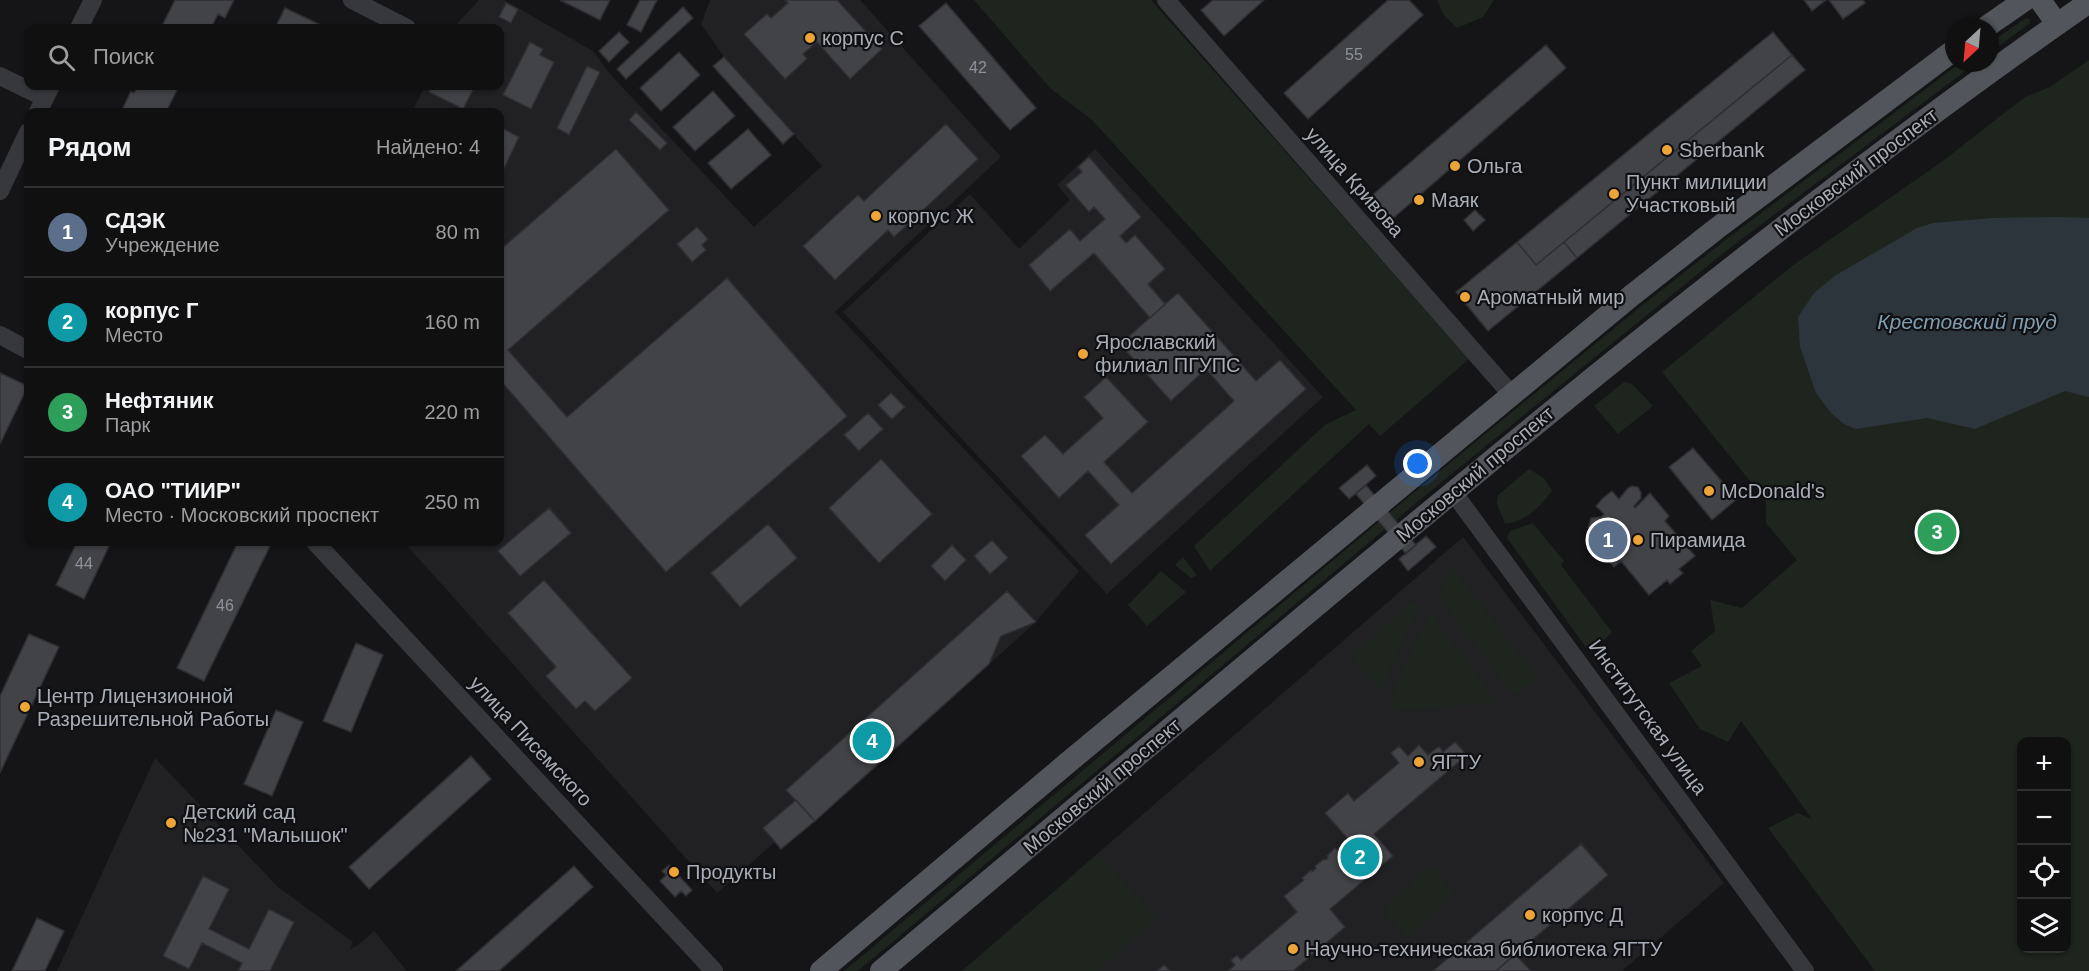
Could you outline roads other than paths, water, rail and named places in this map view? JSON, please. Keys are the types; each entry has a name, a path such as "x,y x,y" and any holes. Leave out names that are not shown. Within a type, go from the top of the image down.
{"main road":[{"path":"1999,18 2025,0"},
{"path":"2040,0 2057,24"},
{"name":"Московский проспект","path":"881,971 1453,492 1739,260 1936,111 2089,2"},
{"name":"Московский проспект","path":"821,971 1511,394 1698,243 1945,57"}],"street":[{"path":"81,24 93,0"},
{"path":"352,0 399,24"},
{"name":"улица Кривова","path":"1166,0 1511,394"},
{"path":"0,76 24,88"},
{"path":"27,90 45,99"},
{"path":"0,191 24,140"},
{"path":"0,335 24,348"},
{"name":"Институтская улица","path":"1453,492 1805,971"},
{"name":"улица Писемского","path":"319,546 714,971"}],"water":[{"name":"Крестовский пруд","path":"1993,218 2089,218 2089,397 2065,391 1975,429 1927,418 1856,429 1844,424 1831,413 1816,393 1800,347 1798,317 1814,293 1836,275 1917,228 1933,223"}],"place":[{"name":"корпус С","path":"810,38"},
{"name":"Sberbank","path":"1667,150"},
{"name":"Ольга","path":"1455,166"},
{"name":"Пункт милиции Участковый","path":"1614,194"},
{"name":"Маяк","path":"1419,200"},
{"name":"корпус Ж","path":"876,216"},
{"name":"Ароматный мир","path":"1465,297"},
{"name":"Ярославский филиал ПГУПС","path":"1083,354"},
{"name":"McDonald's","path":"1709,491"},
{"name":"Нефтяник","path":"1937,532"},
{"name":"СДЭК","path":"1608,540"},
{"name":"Пирамида","path":"1638,540"},
{"name":"Центр Лицензионной Разрешительной Работы","path":"25,707"},
{"name":"ОАО \"ТИИР\"","path":"872,741"},
{"name":"ЯГТУ","path":"1419,762"},
{"name":"Детский сад №231 \"Малышок\"","path":"171,823"},
{"name":"корпус Г","path":"1360,857"},
{"name":"Продукты","path":"674,872"},
{"name":"корпус Д","path":"1530,915"},
{"name":"Научно-техническая библиотека ЯГТУ","path":"1293,949"}]}
